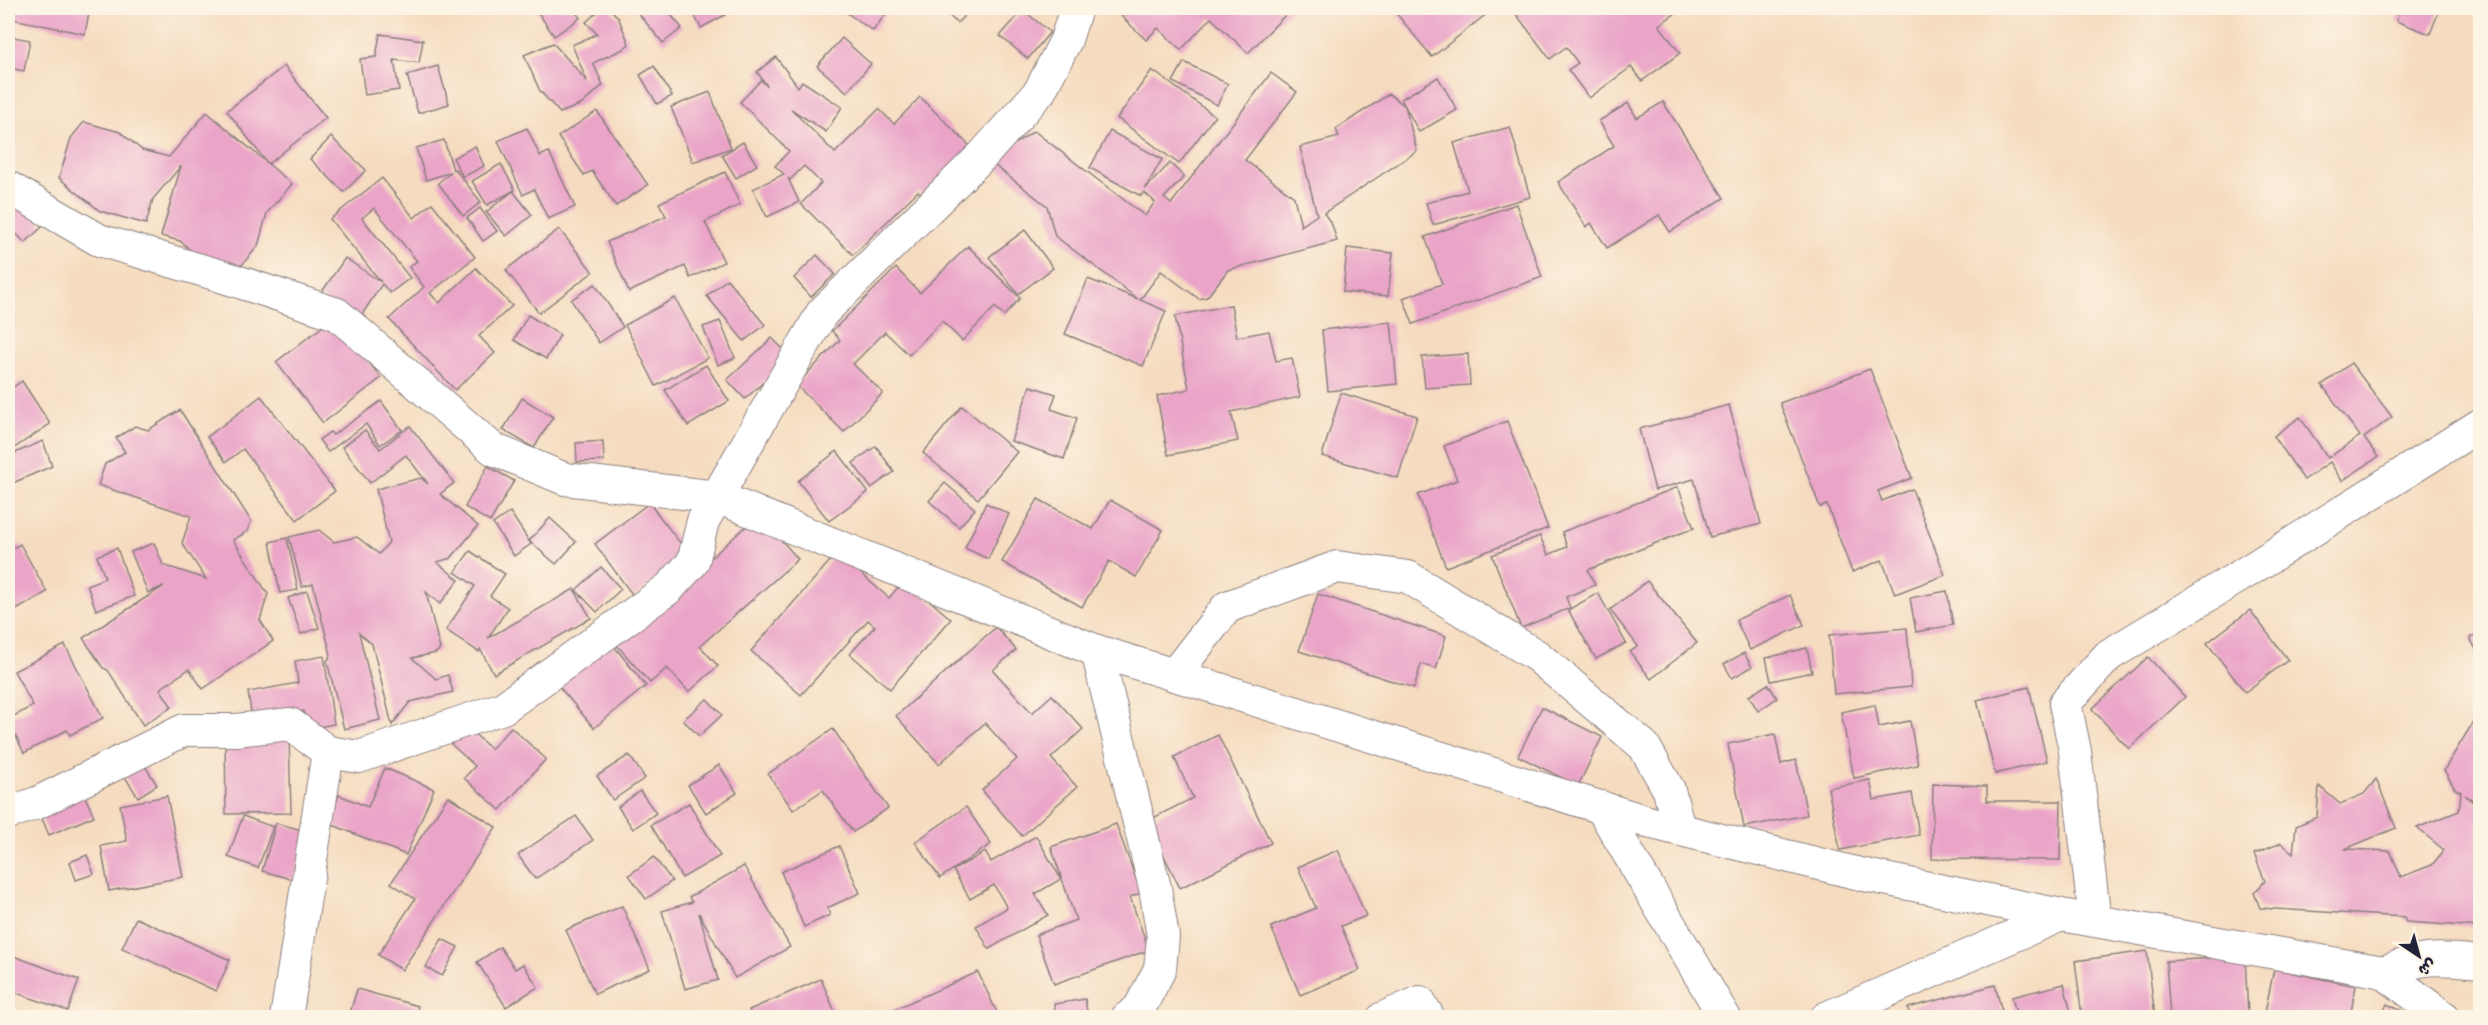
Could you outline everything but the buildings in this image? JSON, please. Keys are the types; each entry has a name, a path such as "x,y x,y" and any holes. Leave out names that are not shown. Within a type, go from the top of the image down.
{"street":[{"path":"8,813 37,803 184,730 236,730 290,724 328,752 359,757 503,708 669,588 693,562 703,521 822,313 982,156 1040,91 1066,40 1076,8"},
{"path":"8,187 99,240 218,275 337,315 493,449 565,478 717,497 1097,651 1600,807 1860,874 2061,915 2383,972 2445,1017"},
{"path":"2095,921 2075,751 2065,703 2109,655 2481,425"},
{"path":"1174,675 1227,607 1337,567 1408,577 1537,656 1644,746 1669,790 1679,829"},
{"path":"1097,651 1155,888 1163,937 1160,969 1139,1009 1127,1017"},
{"path":"286,1017 328,752"},
{"path":"1600,807 1725,1017"},
{"path":"1826,1017 2061,915"},
{"path":"2383,972 2409,962 2435,957 2481,962"},
{"path":"1383,1017 1420,1002 1429,1017"}]}
